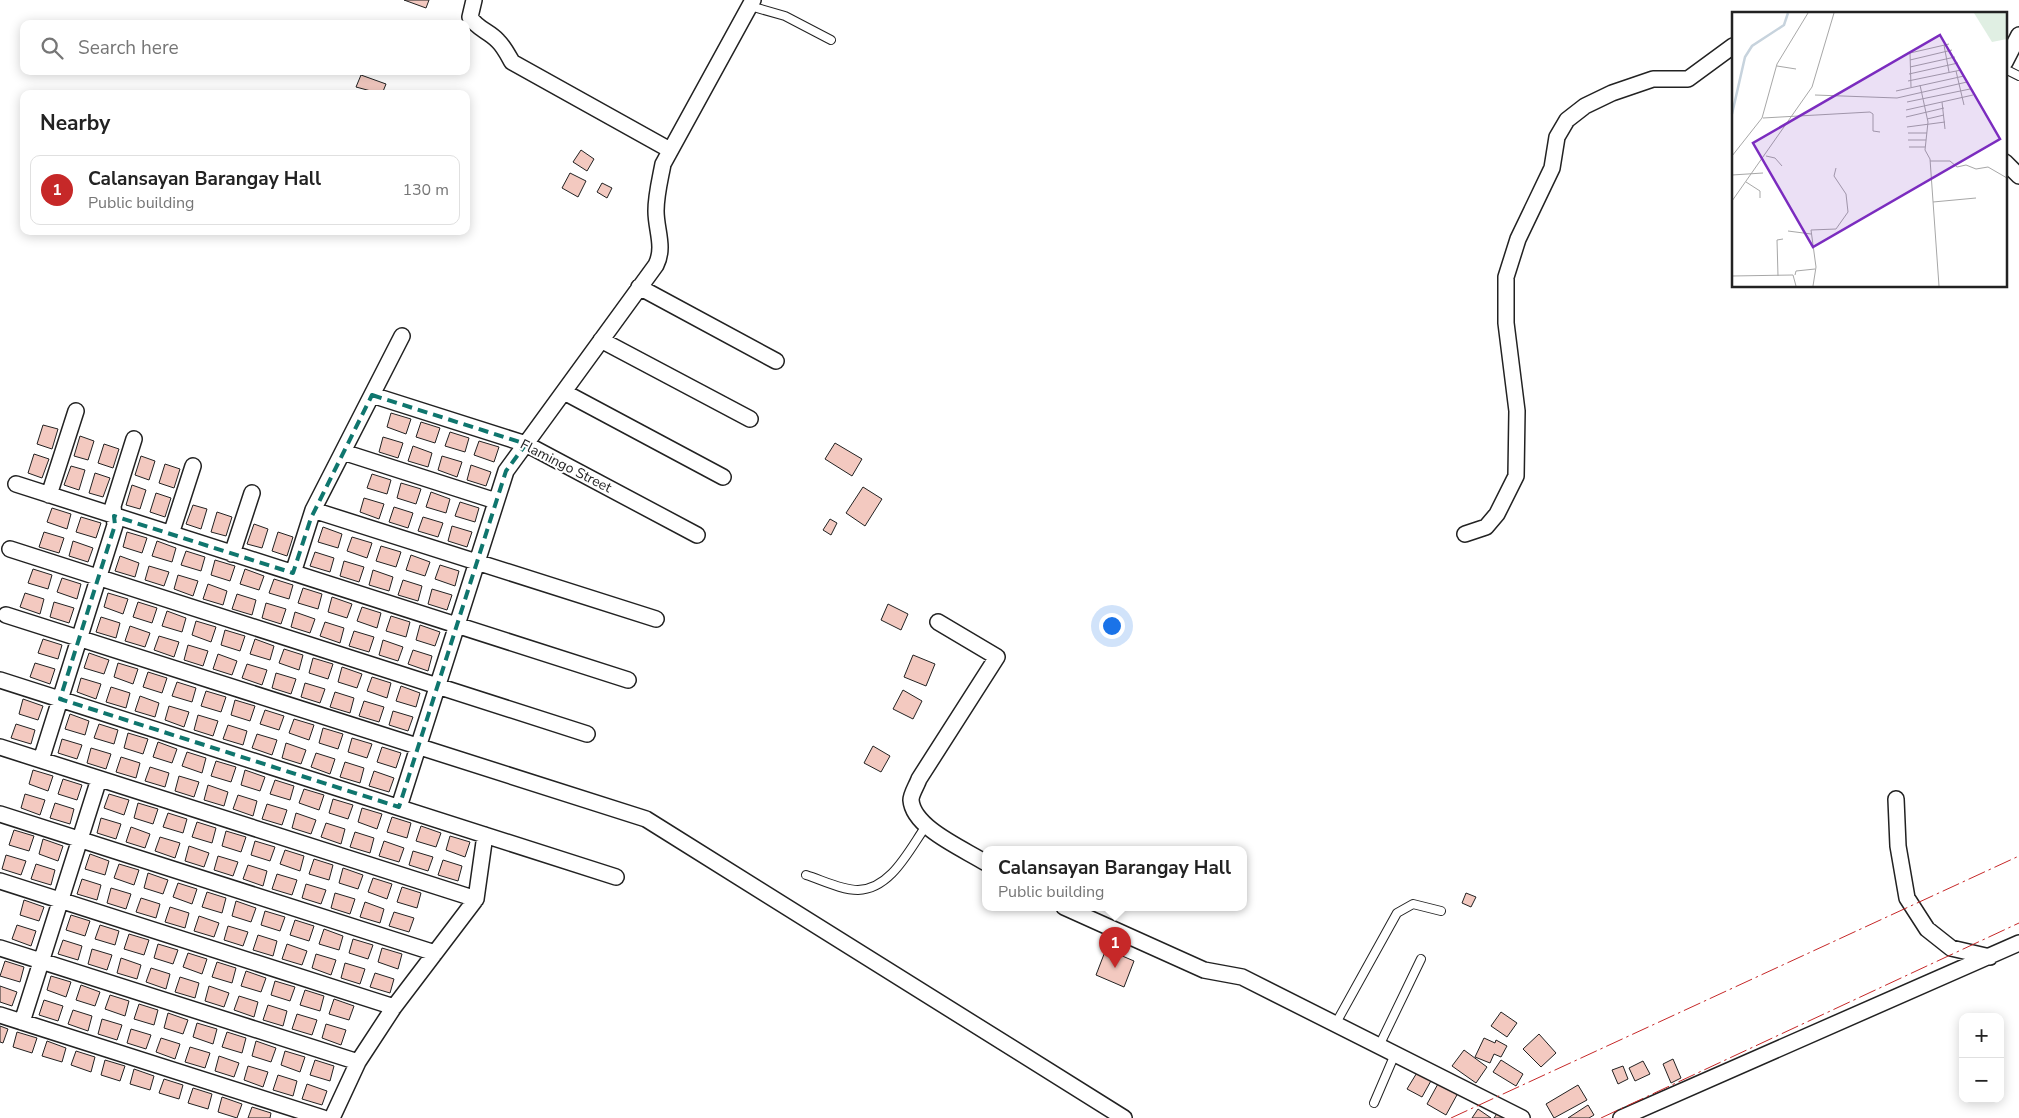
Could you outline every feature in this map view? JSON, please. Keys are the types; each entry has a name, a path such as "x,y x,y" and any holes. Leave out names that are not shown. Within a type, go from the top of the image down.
{"street":[{"path":"474,0 470,17 476,26 488,32 499,42 512,62 670,150"},
{"path":"399,807 506,471 660,256 656,212 657,191 663,164 752,3"},
{"path":"2006,60 2019,35"},
{"path":"1465,534 1486,527 1498,514 1516,476 1518,411 1506,323 1506,277 1518,239 1552,168 1557,137 1567,120 1585,106 1612,93 1654,79 1688,79 1732,47"},
{"path":"2006,163 2019,176"},
{"path":"639,287 776,361"},
{"path":"294,573 313,510 402,336"},
{"path":"601,340 750,419"},
{"path":"564,392 723,476"},
{"name":"Flamingo Street","path":"372,395 526,444 697,535"},
{"path":"49,495 76,411"},
{"path":"41,760 115,525 113,506 134,438"},
{"path":"343,452 496,501"},
{"path":"171,534 193,466"},
{"path":"16,484 628,680"},
{"path":"232,554 252,493"},
{"path":"313,510 656,619"},
{"path":"10,549 587,734"},
{"path":"6,615 646,819 1124,1118"},
{"path":"938,622 997,657 919,779 911,798 914,814 926,826 982,861"},
{"path":"0,680 616,877"},
{"path":"0,747 476,899"},
{"path":"22,1022 99,778"},
{"path":"1896,799 1898,846 1907,898 1927,929 1951,948 1990,957"},
{"path":"0,814 435,953"},
{"path":"332,1118 358,1062 394,1007 476,899 486,835"},
{"path":"0,881 394,1007"},
{"path":"1073,911 1204,970 1242,977 1522,1118"},
{"path":"1621,1118 2019,944"},
{"path":"0,948 358,1062"},
{"path":"0,1015 323,1118"}],"lane":[{"path":"752,3 786,16 831,40"},
{"path":"2006,70 2019,76"},
{"path":"806,874 845,888 859,890 874,887 889,878 926,826"},
{"path":"1336,1023 1398,913 1412,904 1441,911"},
{"path":"1379,1046 1421,959"},
{"path":"1374,1103 1395,1054"}],"highlighted area":[{"path":"372,395 526,444 506,471 399,807 60,699 115,525 114,516 293,573 311,518"}],"building":[{"path":"404,0 429,0 426,8"},
{"path":"361,75 386,84 384,90 367,90 356,87"},
{"path":"581,150 594,159 587,171 573,162"},
{"path":"570,173 586,181 578,197 562,188"},
{"path":"602,183 612,188 607,198 597,192"},
{"path":"391,413 411,419 406,434 387,427"},
{"path":"421,422 440,428 435,443 416,437"},
{"path":"43,425 58,429 52,449 37,444"},
{"path":"450,432 469,438 465,452 445,446"},
{"path":"80,436 94,441 88,460 74,456"},
{"path":"383,437 403,443 398,458 379,452"},
{"path":"479,441 499,447 494,462 474,455"},
{"path":"835,443 862,459 852,476 825,459"},
{"path":"104,444 119,449 113,468 98,463"},
{"path":"413,446 432,453 428,467 408,461"},
{"path":"34,454 49,459 42,478 28,473"},
{"path":"141,456 155,461 149,480 135,475"},
{"path":"442,456 462,462 457,477 438,470"},
{"path":"165,464 180,469 174,488 159,483"},
{"path":"471,465 491,472 486,486 467,480"},
{"path":"71,466 85,470 79,490 64,485"},
{"path":"95,473 110,478 103,497 89,493"},
{"path":"372,474 391,480 387,494 367,488"},
{"path":"401,483 421,489 416,504 397,498"},
{"path":"132,485 146,490 140,509 126,505"},
{"path":"863,487 882,499 865,526 846,513"},
{"path":"431,492 450,499 446,513 426,507"},
{"path":"156,493 171,498 165,517 150,512"},
{"path":"364,498 384,504 379,519 360,512"},
{"path":"460,502 479,508 475,522 455,516"},
{"path":"193,505 207,509 201,529 186,524"},
{"path":"394,507 413,513 408,528 389,522"},
{"path":"52,508 71,514 67,529 47,522"},
{"path":"217,512 232,517 226,536 211,532"},
{"path":"81,517 101,523 96,538 76,532"},
{"path":"423,517 443,523 438,537 418,531"},
{"path":"830,519 837,523 831,535 823,530"},
{"path":"254,524 268,529 262,548 247,544"},
{"path":"452,526 472,532 467,547 448,541"},
{"path":"323,527 342,534 338,548 318,542"},
{"path":"44,532 64,538 59,553 39,547"},
{"path":"127,532 147,538 142,553 123,547"},
{"path":"278,532 293,537 287,556 272,551"},
{"path":"352,537 372,543 367,558 347,551"},
{"path":"73,541 93,548 88,562 69,556"},
{"path":"157,541 176,548 172,562 152,556"},
{"path":"381,546 401,552 396,567 376,561"},
{"path":"186,551 205,557 201,571 181,565"},
{"path":"315,552 334,558 330,572 310,566"},
{"path":"411,555 430,562 425,576 406,570"},
{"path":"120,556 139,563 135,577 115,571"},
{"path":"215,560 235,566 230,581 211,575"},
{"path":"344,561 364,567 359,582 340,576"},
{"path":"440,565 459,571 455,586 435,579"},
{"path":"149,566 169,572 164,586 145,580"},
{"path":"33,569 52,575 48,589 28,583"},
{"path":"245,569 264,576 259,590 240,584"},
{"path":"373,570 393,577 389,591 369,585"},
{"path":"178,575 198,581 193,596 174,589"},
{"path":"62,578 81,584 77,599 57,592"},
{"path":"274,579 293,585 289,599 269,593"},
{"path":"403,580 422,586 418,601 398,595"},
{"path":"208,584 227,591 223,605 203,599"},
{"path":"303,588 322,594 318,609 298,603"},
{"path":"432,589 452,595 447,610 428,604"},
{"path":"25,593 44,599 40,614 20,607"},
{"path":"108,593 128,599 123,614 104,607"},
{"path":"237,594 256,600 252,615 232,609"},
{"path":"332,597 352,604 347,618 328,612"},
{"path":"54,602 74,608 69,623 50,617"},
{"path":"138,602 157,608 152,623 133,617"},
{"path":"266,603 286,609 281,624 262,618"},
{"path":"888,604 908,614 901,630 881,620"},
{"path":"362,607 381,613 377,628 357,621"},
{"path":"167,611 186,618 182,632 162,626"},
{"path":"295,612 315,619 310,633 291,627"},
{"path":"391,616 410,622 406,637 386,631"},
{"path":"101,617 120,623 116,638 96,632"},
{"path":"196,621 216,627 211,642 192,635"},
{"path":"325,622 344,628 340,643 320,636"},
{"path":"420,625 440,632 435,646 416,640"},
{"path":"130,626 150,633 145,647 125,641"},
{"path":"225,630 245,636 240,651 221,645"},
{"path":"354,631 374,637 369,652 349,646"},
{"path":"159,636 179,642 174,657 154,650"},
{"path":"43,639 62,645 58,659 38,653"},
{"path":"255,639 274,646 270,660 250,654"},
{"path":"383,640 403,647 398,661 379,655"},
{"path":"188,645 208,651 203,666 184,660"},
{"path":"284,649 303,655 299,670 279,663"},
{"path":"413,650 432,656 428,671 408,664"},
{"path":"89,653 109,660 104,674 84,668"},
{"path":"218,654 237,661 232,675 213,669"},
{"path":"913,655 935,664 926,686 904,677"},
{"path":"313,658 333,664 328,679 309,673"},
{"path":"35,663 55,669 50,684 30,677"},
{"path":"118,663 138,669 133,684 114,677"},
{"path":"247,664 267,670 262,685 242,678"},
{"path":"342,667 362,674 357,688 338,682"},
{"path":"148,672 167,678 162,693 143,687"},
{"path":"276,673 296,679 291,694 272,688"},
{"path":"372,677 391,683 387,698 367,691"},
{"path":"81,678 101,684 96,699 77,692"},
{"path":"177,682 196,688 192,702 172,696"},
{"path":"305,683 325,689 320,703 301,697"},
{"path":"401,686 420,693 416,707 396,701"},
{"path":"111,687 130,693 126,708 106,702"},
{"path":"903,690 922,701 913,719 893,709"},
{"path":"206,691 226,697 221,712 201,706"},
{"path":"335,692 354,698 350,713 330,707"},
{"path":"140,696 159,703 155,717 135,711"},
{"path":"23,699 43,706 38,720 19,714"},
{"path":"235,700 255,706 250,721 231,715"},
{"path":"364,701 384,707 379,722 359,716"},
{"path":"169,706 189,712 184,727 165,720"},
{"path":"265,710 284,716 279,730 260,724"},
{"path":"393,711 413,717 408,731 389,725"},
{"path":"70,714 89,721 85,735 65,729"},
{"path":"198,715 218,721 213,736 194,730"},
{"path":"294,719 314,725 309,740 289,733"},
{"path":"16,724 35,730 31,744 11,738"},
{"path":"99,724 118,730 114,744 94,738"},
{"path":"228,725 247,731 243,745 223,739"},
{"path":"323,728 343,734 338,749 319,743"},
{"path":"128,733 148,739 143,754 124,748"},
{"path":"257,734 277,740 272,755 252,748"},
{"path":"352,738 372,744 367,758 348,752"},
{"path":"62,739 82,745 77,759 58,753"},
{"path":"158,742 177,749 172,763 153,757"},
{"path":"286,743 306,750 301,764 282,758"},
{"path":"873,746 890,756 881,772 864,763"},
{"path":"382,747 401,753 396,768 377,762"},
{"path":"91,748 111,754 106,769 87,763"},
{"path":"187,752 206,758 202,773 182,766"},
{"path":"316,753 335,759 330,774 311,767"},
{"path":"121,757 140,763 136,778 116,772"},
{"path":"216,761 236,767 231,782 211,776"},
{"path":"345,762 364,768 360,783 340,777"},
{"path":"150,767 169,773 165,787 145,781"},
{"path":"33,770 53,776 48,791 29,784"},
{"path":"245,770 265,777 260,791 241,785"},
{"path":"374,771 394,778 389,792 369,786"},
{"path":"179,776 199,782 194,797 175,791"},
{"path":"63,779 82,785 77,800 58,794"},
{"path":"275,780 294,786 290,800 270,794"},
{"path":"208,785 228,792 224,806 204,800"},
{"path":"304,789 324,795 319,810 299,803"},
{"path":"25,794 45,800 40,815 21,808"},
{"path":"109,794 129,800 124,815 104,808"},
{"path":"238,795 257,801 253,816 233,809"},
{"path":"333,799 353,805 348,819 329,813"},
{"path":"55,803 74,809 70,824 50,818"},
{"path":"138,803 158,809 153,824 134,818"},
{"path":"267,804 287,810 282,825 262,819"},
{"path":"362,808 382,814 377,829 358,822"},
{"path":"168,813 187,819 183,833 163,827"},
{"path":"296,813 316,820 311,834 292,828"},
{"path":"392,817 411,823 407,838 387,832"},
{"path":"101,818 121,824 116,839 97,833"},
{"path":"197,822 216,828 212,843 192,837"},
{"path":"326,823 345,829 341,844 321,837"},
{"path":"421,826 441,833 436,847 416,841"},
{"path":"131,827 150,834 145,848 126,842"},
{"path":"14,830 34,836 29,851 9,845"},
{"path":"226,831 246,837 241,852 222,846"},
{"path":"355,832 374,838 370,853 350,847"},
{"path":"450,836 470,842 465,857 446,850"},
{"path":"160,837 180,843 175,858 155,851"},
{"path":"43,839 63,846 58,861 39,854"},
{"path":"255,841 275,847 270,861 251,855"},
{"path":"384,841 404,848 399,862 379,856"},
{"path":"189,846 209,853 204,867 185,861"},
{"path":"285,850 304,856 300,871 280,864"},
{"path":"413,851 433,857 428,871 409,865"},
{"path":"90,854 109,861 105,875 85,869"},
{"path":"6,855 26,861 21,875 2,869"},
{"path":"218,856 238,862 233,876 214,870"},
{"path":"314,859 333,865 329,880 309,874"},
{"path":"443,860 462,866 458,881 438,875"},
{"path":"36,864 55,870 51,885 31,879"},
{"path":"119,864 139,870 134,885 114,878"},
{"path":"248,865 267,871 263,886 243,879"},
{"path":"343,868 363,875 358,889 339,883"},
{"path":"148,873 168,880 163,894 144,888"},
{"path":"277,874 297,880 292,895 272,889"},
{"path":"373,878 392,884 387,899 368,892"},
{"path":"82,879 101,885 97,900 77,894"},
{"path":"178,883 197,889 192,904 173,897"},
{"path":"306,884 326,890 321,904 302,898"},
{"path":"402,887 421,893 417,908 397,902"},
{"path":"111,888 131,894 126,909 107,903"},
{"path":"207,892 226,898 222,913 202,907"},
{"path":"335,893 355,899 350,914 331,908"},
{"path":"1466,893 1476,897 1471,907 1462,903"},
{"path":"141,898 160,904 156,918 136,912"},
{"path":"24,900 44,907 39,921 20,915"},
{"path":"236,901 256,908 251,922 232,916"},
{"path":"365,902 384,909 380,923 360,917"},
{"path":"170,907 189,913 185,928 165,922"},
{"path":"265,911 285,917 280,931 261,925"},
{"path":"394,912 414,918 409,932 389,926"},
{"path":"71,915 90,921 85,936 66,930"},
{"path":"199,916 219,923 214,937 194,931"},
{"path":"295,920 314,926 309,941 290,935"},
{"path":"17,925 36,931 31,946 12,939"},
{"path":"100,925 119,931 115,945 95,939"},
{"path":"228,926 248,932 243,946 224,940"},
{"path":"324,929 343,936 339,950 319,944"},
{"path":"129,934 149,940 144,955 124,949"},
{"path":"258,935 277,941 273,956 253,950"},
{"path":"353,939 373,945 368,959 349,953"},
{"path":"63,940 82,946 78,960 58,954"},
{"path":"158,944 178,950 173,964 154,958"},
{"path":"287,944 307,951 302,965 282,959"},
{"path":"382,948 402,954 398,969 378,962"},
{"path":"92,949 112,955 107,970 88,964"},
{"path":"1106,949 1134,961 1124,987 1096,975"},
{"path":"188,953 207,959 202,974 183,967"},
{"path":"316,954 336,960 331,975 312,968"},
{"path":"121,958 141,965 137,979 117,973"},
{"path":"5,961 24,967 20,982 0,976"},
{"path":"217,962 236,968 232,983 212,977"},
{"path":"345,963 365,969 360,984 341,978"},
{"path":"151,968 170,974 166,989 146,982"},
{"path":"246,971 266,978 261,992 241,986"},
{"path":"375,973 394,979 390,993 370,987"},
{"path":"51,976 71,982 66,997 47,990"},
{"path":"180,977 199,983 195,998 175,992"},
{"path":"275,981 295,987 290,1001 271,995"},
{"path":"81,985 100,992 95,1006 76,1000"},
{"path":"0,986 17,992 12,1006 0,1002"},
{"path":"209,986 229,993 224,1007 205,1001"},
{"path":"305,990 324,996 320,1011 300,1005"},
{"path":"110,995 129,1001 125,1016 105,1009"},
{"path":"239,996 258,1002 254,1017 234,1010"},
{"path":"334,999 354,1006 349,1020 329,1014"},
{"path":"44,1000 63,1006 58,1021 39,1015"},
{"path":"139,1004 158,1010 154,1025 134,1019"},
{"path":"268,1005 287,1011 283,1026 263,1020"},
{"path":"73,1010 92,1016 88,1031 68,1024"},
{"path":"1501,1012 1517,1023 1507,1037 1491,1026"},
{"path":"168,1013 188,1020 183,1034 164,1028"},
{"path":"297,1014 317,1020 312,1035 292,1029"},
{"path":"102,1019 122,1025 117,1040 98,1034"},
{"path":"197,1023 217,1029 213,1044 193,1037"},
{"path":"326,1024 346,1030 341,1045 322,1038"},
{"path":"0,1026 8,1029 3,1043 0,1042"},
{"path":"131,1029 151,1035 146,1049 127,1043"},
{"path":"17,1032 37,1038 32,1053 13,1047"},
{"path":"227,1032 246,1038 242,1053 222,1047"},
{"path":"1539,1034 1556,1053 1541,1067 1523,1049"},
{"path":"161,1038 180,1044 175,1059 156,1052"},
{"path":"1484,1038 1495,1043 1496,1040 1507,1046 1501,1057 1494,1054 1490,1063 1475,1057"},
{"path":"47,1041 66,1048 62,1062 42,1056"},
{"path":"256,1041 276,1048 271,1062 252,1056"},
{"path":"190,1047 210,1053 205,1068 185,1062"},
{"path":"1464,1050 1487,1067 1476,1083 1452,1066"},
{"path":"76,1051 95,1057 91,1072 71,1065"},
{"path":"285,1051 305,1057 300,1072 281,1065"},
{"path":"219,1056 239,1063 234,1077 215,1071"},
{"path":"1673,1059 1681,1078 1671,1083 1663,1064"},
{"path":"105,1060 125,1066 120,1081 101,1075"},
{"path":"315,1060 334,1066 330,1081 310,1075"},
{"path":"1501,1060 1523,1074 1516,1086 1493,1072"},
{"path":"1643,1061 1650,1074 1635,1081 1629,1068"},
{"path":"248,1066 268,1072 263,1087 244,1080"},
{"path":"1623,1066 1628,1079 1618,1084 1612,1070"},
{"path":"134,1069 154,1076 150,1090 130,1084"},
{"path":"1418,1071 1432,1079 1422,1097 1407,1089"},
{"path":"278,1075 297,1081 293,1096 273,1090"},
{"path":"164,1079 183,1085 179,1099 159,1093"},
{"path":"1439,1082 1458,1093 1446,1115 1427,1104"},
{"path":"307,1084 327,1091 322,1105 302,1099"},
{"path":"1578,1085 1587,1100 1554,1118 1546,1104"},
{"path":"193,1088 212,1094 208,1109 188,1103"},
{"path":"222,1097 242,1104 237,1118 218,1112"},
{"path":"1588,1105 1594,1115 1589,1118 1568,1118"},
{"path":"252,1107 271,1113 270,1118 248,1118"},
{"path":"1478,1109 1491,1118 1472,1118"},
{"path":"1498,1112 1505,1118 1494,1118"}],"power":[{"path":"1451,1118 2019,856"},
{"path":"1601,1118 2019,923"}],"place":[{"name":"Calansayan Barangay Hall","path":"1115,968"}]}
